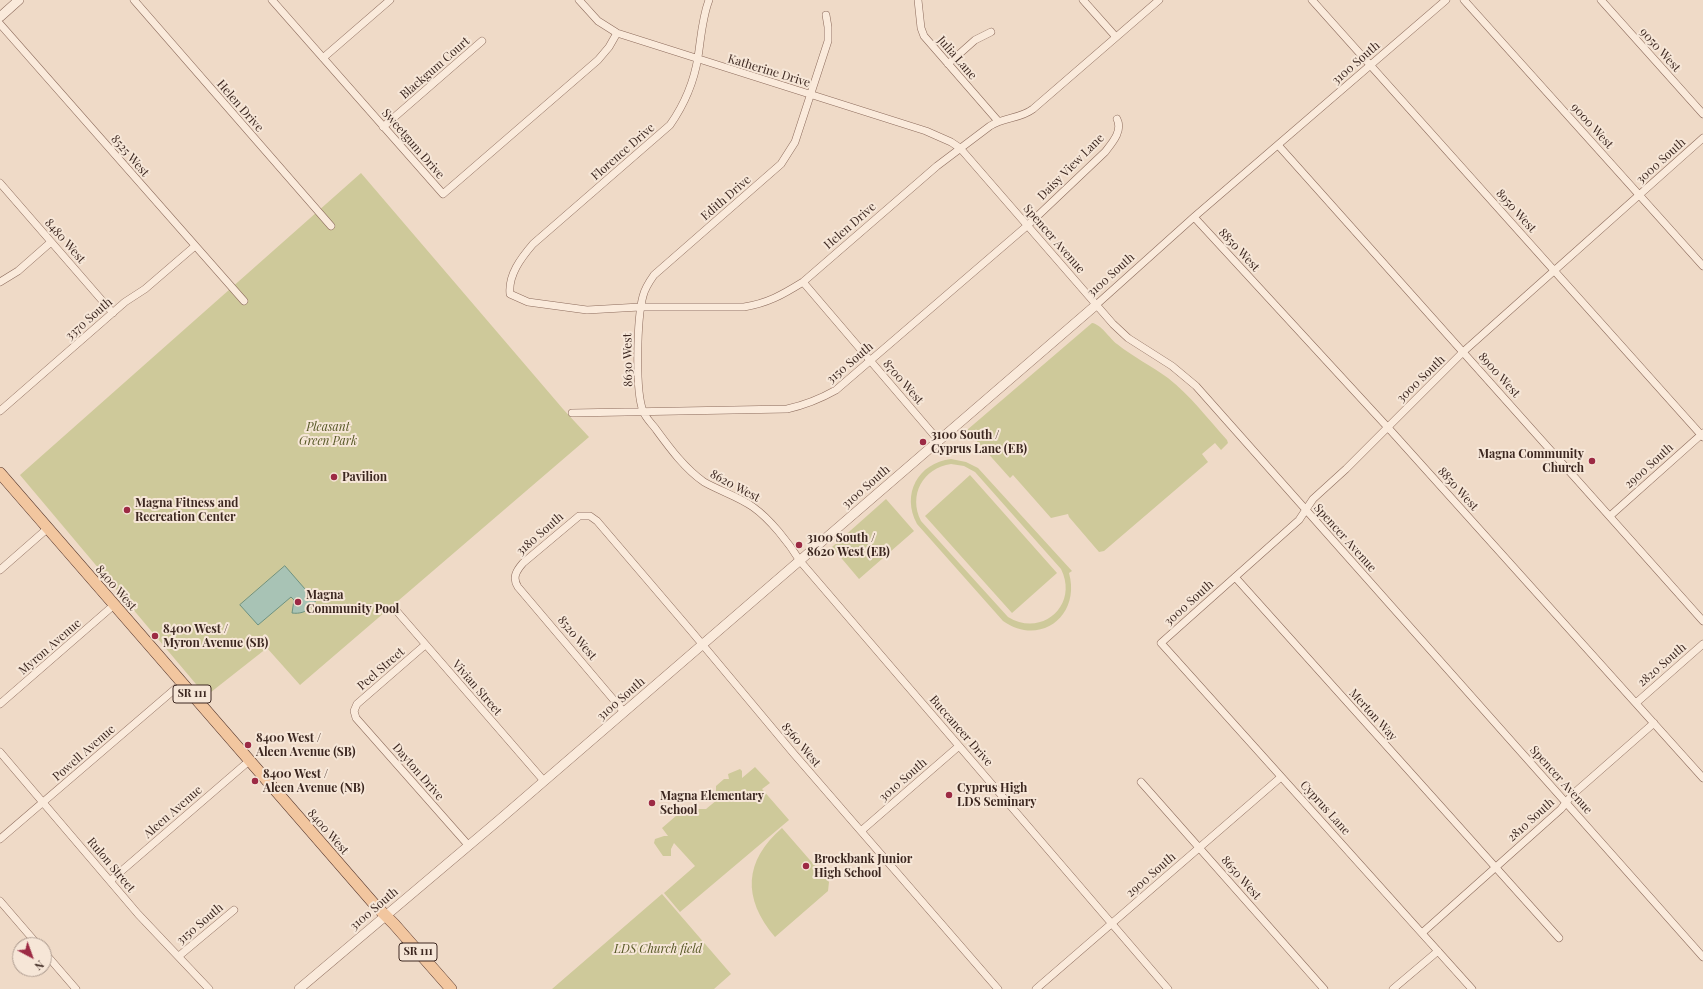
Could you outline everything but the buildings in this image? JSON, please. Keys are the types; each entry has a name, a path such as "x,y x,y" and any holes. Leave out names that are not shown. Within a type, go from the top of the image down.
{"main road":[{"name":"8400 West","path":"0,473 249,761 451,989"}],"street":[{"path":"0,16 19,0"},
{"name":"Helen Drive","path":"134,0 331,226"},
{"name":"Sweetgum Drive","path":"272,0 443,194 598,60 609,47 617,33"},
{"path":"323,58 390,0"},
{"name":"Katherine Drive","path":"579,0 598,21 617,33 698,60 926,130 960,148"},
{"name":"Florence Drive","path":"510,294 510,285 518,264 534,244 670,125 679,112 687,96 698,60 705,10 709,0"},
{"name":"Julia Lane","path":"918,0 921,28 924,36 998,121"},
{"path":"1083,0 1116,37"},
{"name":"Helen Drive","path":"510,294 528,302 587,310 640,307 750,306 780,297 803,282 937,166 960,148 998,121 1026,114 1033,109 1158,0"},
{"name":"8950 West","path":"1312,0 1702,435"},
{"name":"3100 South","path":"299,989 385,915 469,846 800,561 1096,305 1194,217 1446,0"},
{"name":"9000 West","path":"1464,0 1703,266"},
{"name":"9050 West","path":"1601,0 1703,114"},
{"name":"Edith Drive","path":"640,307 647,285 654,275 782,164 795,142 828,41 826,15"},
{"name":"8525 West","path":"0,24 244,301"},
{"path":"948,64 975,40 991,32"},
{"name":"Blackgum Court","path":"383,127 482,41"},
{"name":"Daisy View Lane","path":"1028,225 1114,142 1118,132 1119,122 1117,119"},
{"name":"3000 South","path":"1161,642 1299,520 1313,499 1463,352 1703,138"},
{"name":"8900 West","path":"1278,145 1703,620"},
{"name":"Spencer Avenue","path":"960,148 1113,324 1128,338 1172,366 1196,386 1703,956"},
{"name":"8480 West","path":"0,184 113,312"},
{"name":"8850 West","path":"1194,217 1387,427 1703,778"},
{"name":"3150 South","path":"572,414 787,409 805,405 836,390 1028,225"},
{"path":"0,282 18,272 52,242"},
{"name":"3370 South","path":"0,411 113,312 129,299 145,289 195,246"},
{"name":"8700 West","path":"803,282 939,441"},
{"name":"8630 West","path":"640,307 638,322 639,390 643,413"},
{"name":"8620 West","path":"643,413 667,444 697,478 752,506 762,514 789,545 800,561"},
{"name":"2900 South","path":"1610,516 1702,435"},
{"name":"3180 South","path":"515,578 517,570 576,517 587,516"},
{"name":"8560 West","path":"587,516 597,521 861,831 998,989"},
{"path":"0,570 48,528"},
{"name":"Buccaneer Drive","path":"800,561 1168,989"},
{"name":"Merton Way","path":"1235,577 1559,938"},
{"name":"8520 West","path":"515,578 518,587 624,712"},
{"name":"Myron Avenue","path":"0,704 114,606"},
{"name":"Vivian Street","path":"394,608 544,781"},
{"name":"Cyprus Lane","path":"1161,642 1472,989"},
{"name":"2820 South","path":"1636,703 1703,644"},
{"name":"Peel Street","path":"354,711 357,704 425,645"},
{"name":"Powell Avenue","path":"0,839 182,683"},
{"name":"Dayton Drive","path":"354,711 356,718 469,846"},
{"name":"2810 South","path":"1422,933 1494,867 1561,809 1572,795 1654,723"},
{"name":"3010 South","path":"861,831 959,746"},
{"name":"Rulon Street","path":"0,752 111,880 138,914 209,989"},
{"name":"Aleen Avenue","path":"111,880 249,761"},
{"name":"2900 South","path":"1036,989 1281,777"},
{"name":"8650 West","path":"1141,782 1324,989"},
{"path":"0,901 31,937"},
{"name":"3150 South","path":"179,956 234,910"},
{"path":"1394,989 1438,951"},
{"path":"52,961 76,989"}],"green space":[{"name":"Pleasant Green Park","path":"361,173 563,409 589,437 300,685 267,648 206,696 20,475"},
{"path":"1092,323 1099,326 1123,349 1168,378 1184,392 1227,440 1228,443 1221,450 1215,443 1202,454 1208,462 1104,551 1099,552 1068,514 1051,518 1013,475 1010,478 967,430"},
{"path":"951,459 966,462 978,468 1072,571 1069,573 1071,588 1069,602 1063,614 1054,623 1043,629 1031,631 1017,628 1003,621 917,524 911,502 912,491 922,473 939,462","holes":["951,464 964,466 975,472 1061,569 1065,582 1065,595 1061,606 1054,614 1044,621 1033,623 1021,622 1008,617 921,521 917,511 917,493 926,477 933,471"]},
{"path":"970,475 1057,573 1012,613 925,516"},
{"path":"886,499 914,531 859,579 832,547"},
{"path":"755,767 770,783 762,789 789,820 680,912 664,893 695,866 674,843 671,849 671,856 663,856 654,843 655,839 668,836 662,828 684,809 706,809 723,795 716,792 716,786 724,779 729,779 728,774 740,769 742,771 742,778"},
{"path":"782,828 829,882 828,891 775,937 764,922 757,908 753,894 752,880 754,867 760,853"},
{"name":"LDS Church field","path":"662,894 731,974 714,989 552,989"}],"shaded area":[{"path":"285,566 305,589 319,591 316,601 306,611 292,613 294,600 291,597 258,625 240,605"}],"place":[{"name":"3100 South / Cyprus Lane (EB)","path":"923,442"},
{"name":"Magna Community Church","path":"1592,461"},
{"name":"Pavilion","path":"334,477"},
{"name":"Magna Fitness and Recreation Center","path":"127,510"},
{"name":"3100 South / 8620 West (EB)","path":"799,545"},
{"name":"Magna Community Pool","path":"298,602"},
{"name":"8400 West / Myron Avenue (SB)","path":"155,636"},
{"name":"8400 West / Aleen Avenue (SB)","path":"248,745"},
{"name":"8400 West / Aleen Avenue (NB)","path":"255,781"},
{"name":"Cyprus High LDS Seminary","path":"949,795"},
{"name":"Magna Elementary School","path":"652,803"},
{"name":"Brockbank Junior High School","path":"806,866"}]}
